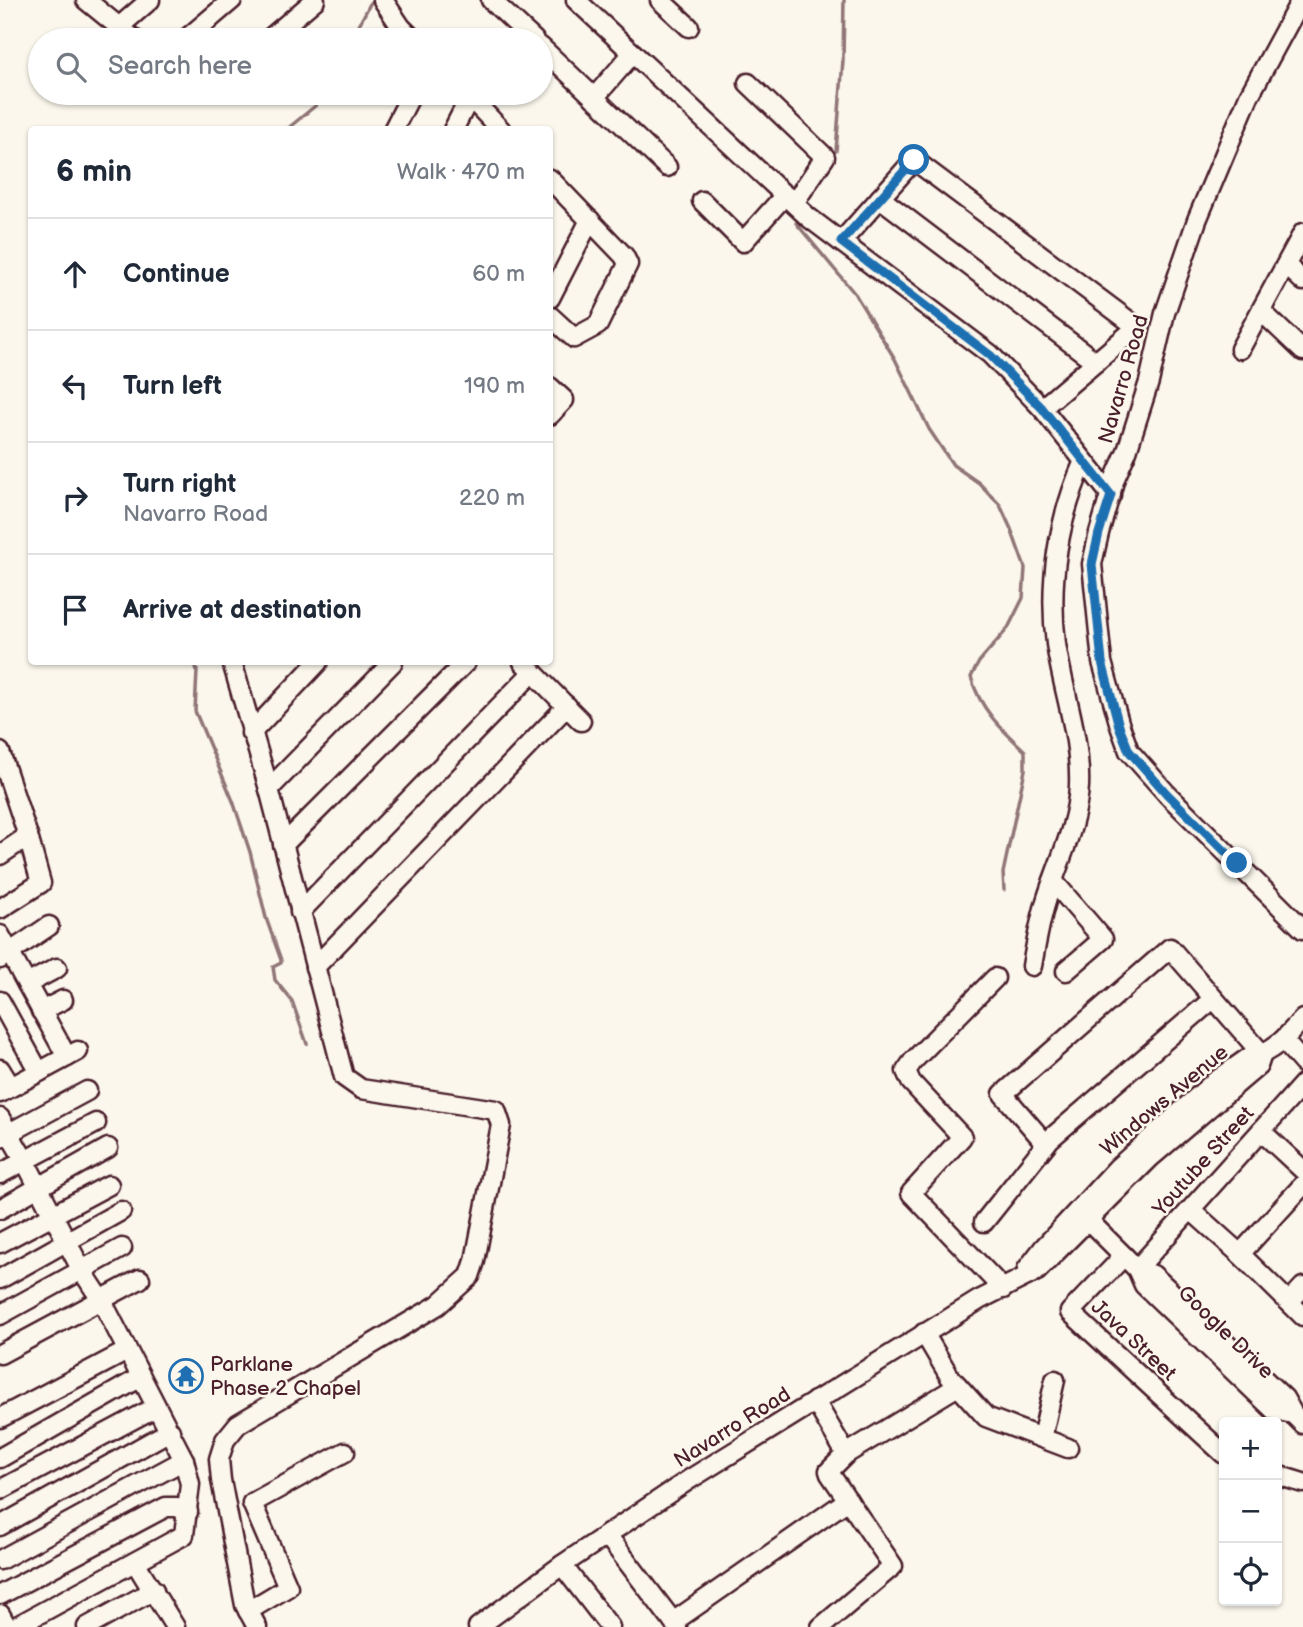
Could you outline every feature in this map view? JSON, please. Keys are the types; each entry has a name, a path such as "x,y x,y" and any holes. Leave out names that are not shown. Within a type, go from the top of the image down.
{"street":[{"path":"86,0 119,27 150,0"},
{"path":"199,28 232,0"},
{"path":"282,28 315,0"},
{"path":"383,0 402,28"},
{"path":"491,0 521,28"},
{"path":"660,0 689,27"},
{"name":"Navarro Road","path":"1301,0 1249,96 1197,220 1165,313 1149,382 1099,533 1092,564 1102,662 1119,726 1129,751 1167,794 1303,929"},
{"path":"584,3 633,53 789,199 841,242 964,333 1014,377 1111,495"},
{"path":"594,97 633,53"},
{"path":"553,58 667,167"},
{"path":"702,201 743,242 789,199 825,157 748,83"},
{"path":"395,126 406,105"},
{"path":"455,126 464,105"},
{"path":"477,105 497,126"},
{"path":"841,242 914,160 1137,327 1042,408"},
{"path":"553,182 624,256 628,264 597,325 574,338 553,319"},
{"path":"880,198 1096,362"},
{"path":"553,292 590,220"},
{"path":"1240,349 1303,233"},
{"path":"1286,265 1303,281"},
{"path":"1261,311 1303,351"},
{"path":"553,390 564,400 553,412"},
{"path":"1031,966 1040,922 1078,811 1080,781 1072,718 1056,644 1053,603 1057,540 1084,461"},
{"path":"233,665 269,789 344,1077 361,1089 496,1110 500,1125 478,1248 470,1276 438,1305 238,1424 225,1440 219,1459 221,1480 245,1605 257,1627"},
{"path":"251,733 312,665"},
{"path":"269,789 390,665"},
{"path":"283,845 463,665"},
{"path":"300,912 528,667 582,721"},
{"path":"315,967 567,706"},
{"path":"0,752 7,797 28,836 41,883 0,909"},
{"path":"0,855 28,836"},
{"path":"1053,881 1103,939 1066,971"},
{"path":"5,955 49,926"},
{"path":"0,936 5,955 73,1054 5,1090 0,1069"},
{"path":"1046,1144 1003,1094 1170,948 1262,1054 1283,1040 1303,1019"},
{"path":"27,984 57,968"},
{"path":"995,978 913,1061 906,1072 911,1082 962,1137 911,1193 1003,1289"},
{"path":"984,1222 1046,1144 1213,999"},
{"path":"41,1011 63,1000"},
{"path":"0,1001 39,1072"},
{"path":"1283,1040 1303,1063"},
{"name":"Windows Avenue","path":"1020,1281 1037,1271 1083,1214 1258,1066 1262,1054"},
{"name":"Youtube Street","path":"1137,1269 1303,1084"},
{"path":"15,1627 184,1535 188,1512 190,1484 184,1460 170,1431 25,1161 3,1130 88,1091"},
{"path":"0,1174 96,1123"},
{"path":"1261,1131 1303,1170"},
{"path":"0,1209 108,1148"},
{"path":"0,1243 109,1185"},
{"path":"1240,1254 1303,1185"},
{"path":"1191,1210 1303,1316"},
{"path":"0,1279 121,1211"},
{"name":"Google Drive","path":"1083,1214 1137,1269 1153,1275 1284,1398 1298,1419"},
{"path":"0,1315 122,1248"},
{"name":"Java Street","path":"1124,1256 1070,1312 1219,1449"},
{"path":"0,1354 140,1279"},
{"name":"Navarro Road","path":"478,1627 562,1565 690,1479 979,1300 1020,1281"},
{"path":"1289,1302 1303,1287"},
{"path":"924,1334 950,1377 986,1417 1068,1448"},
{"path":"0,1418 127,1351"},
{"path":"0,1458 141,1377"},
{"path":"1042,1438 1055,1380"},
{"path":"821,1627 892,1566 829,1472 846,1454 958,1386"},
{"path":"815,1401 846,1454"},
{"path":"0,1490 156,1407"},
{"path":"0,1526 170,1431"},
{"path":"248,1611 288,1587 252,1503 345,1452"},
{"path":"0,1560 184,1460"},
{"path":"1282,1477 1303,1483"},
{"path":"607,1535 675,1625 848,1500"},
{"path":"0,1595 166,1507 177,1507 188,1512"},
{"path":"135,1562 154,1590 168,1624"},
{"path":"562,1565 610,1627"},
{"path":"87,1627 154,1590"},
{"path":"0,1614 7,1627"}],"waterway":[{"path":"357,28 372,0"},
{"path":"836,151 843,60 844,0"},
{"path":"291,126 316,105"},
{"path":"796,223 855,294 895,359 929,429 953,465 979,483 1000,505 1025,568 1023,598 1008,628 979,662 971,677 986,709 1025,751 1025,770 1003,873 1004,890"},
{"path":"196,665 195,711 233,801 250,852 266,918 281,960 281,963 273,967 275,980 292,1001 307,1044"}],"place":[{"name":"Parklane Phase 2 Chapel","path":"186,1376"}],"route":[{"path":"914,160 841,242 964,333 1014,377 1111,495 1092,564 1102,662 1119,726 1129,751 1167,794 1237,863"}]}
